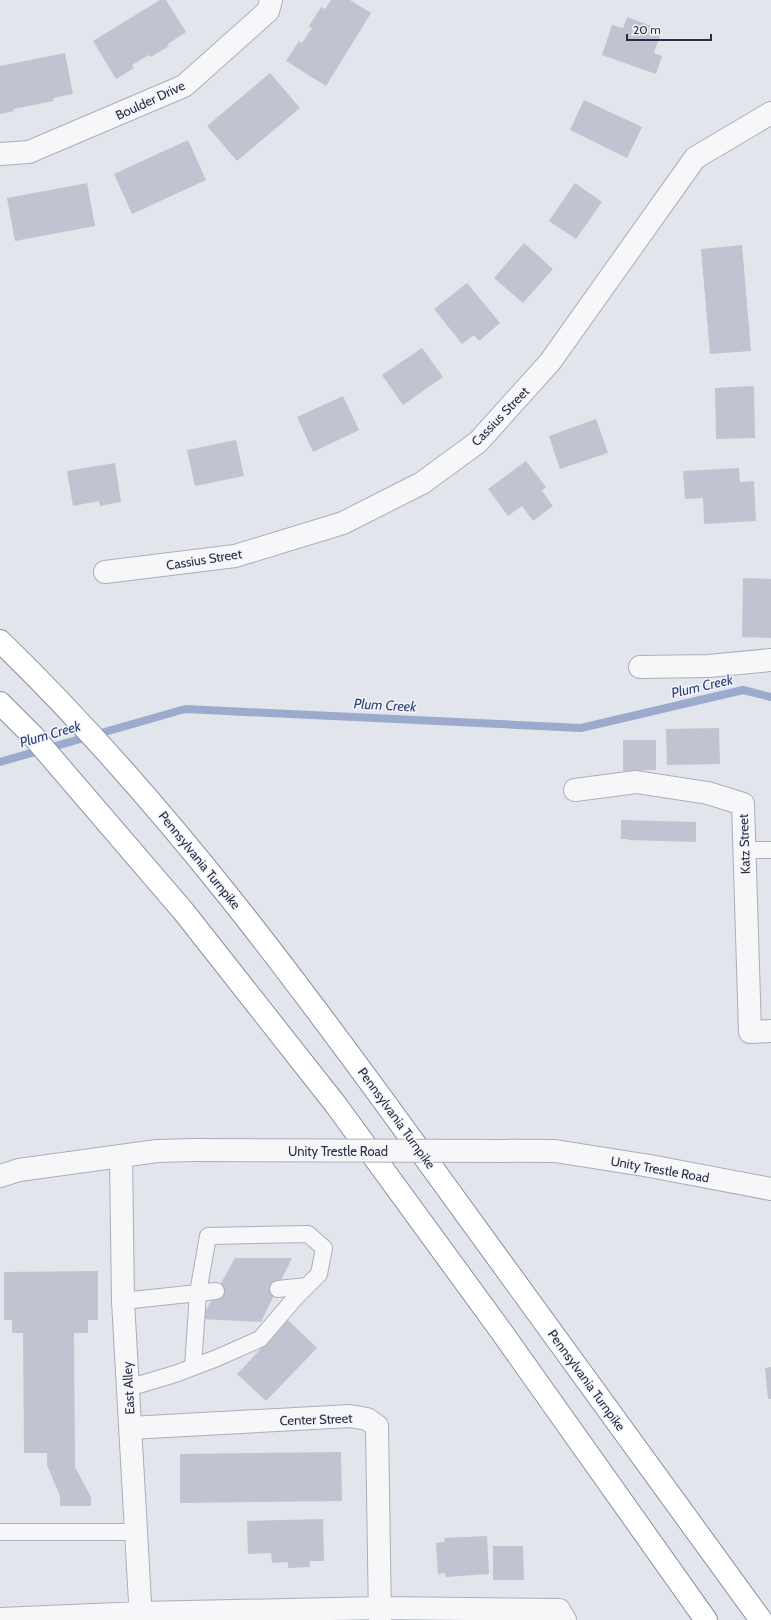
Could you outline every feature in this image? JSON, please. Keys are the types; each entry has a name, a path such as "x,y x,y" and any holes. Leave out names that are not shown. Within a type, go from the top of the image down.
{"highway":[{"name":"Pennsylvania Turnpike","path":"0,641 43,683 120,767 170,824 262,936 361,1069 761,1620"},
{"path":"0,704 33,736 184,912 336,1104 505,1337 706,1620"}],"street":[{"name":"Boulder Drive","path":"0,154 30,152 184,86 268,11 271,0"},
{"name":"Cassius Street","path":"106,572 235,556 343,523 422,483 478,442 550,362 695,158 771,113"},
{"path":"640,667 709,666 771,660"},
{"name":"Katz Street","path":"575,790 636,782 708,793 743,804 744,850 761,1032"},
{"name":"Unity Trestle Road","path":"0,1176 18,1170 157,1151 555,1151 650,1166 771,1189"},
{"name":"East Alley","path":"121,1156 123,1301 141,1616"},
{"name":"Center Street","path":"130,1428 350,1416 367,1419 377,1426 380,1614"},
{"path":"0,1619 380,1614 562,1615"}],"lane":[{"path":"744,850 771,850"},
{"path":"128,1388 175,1374 193,1367 260,1339 319,1274 324,1248 308,1234 208,1236 198,1293 193,1367"},
{"path":"278,1289 307,1286"},
{"path":"123,1301 216,1291"},
{"path":"0,1532 136,1532"}],"building":[{"path":"160,0 166,0 186,32 168,44 169,46 151,57 149,55 132,65 134,68 116,79 93,41"},
{"path":"331,0 350,0 371,13 326,86 286,61 299,41 302,43 312,28 309,26 321,7 325,9"},
{"path":"627,17 662,30 654,53 662,56 656,74 602,55 612,25 623,28"},
{"path":"65,53 73,94 53,98 54,101 13,109 14,111 0,114 0,66"},
{"path":"270,73 300,108 237,161 207,126"},
{"path":"584,100 642,127 627,158 570,130"},
{"path":"188,140 206,180 132,214 114,174"},
{"path":"87,183 95,226 15,241 7,198"},
{"path":"575,183 602,202 576,239 549,221"},
{"path":"524,243 553,269 523,303 494,278"},
{"path":"742,245 751,351 710,354 701,249"},
{"path":"467,283 500,323 479,341 474,335 462,344 434,309"},
{"path":"422,348 443,377 403,405 382,375"},
{"path":"754,386 755,438 716,439 715,388"},
{"path":"343,396 359,430 313,452 297,417"},
{"path":"596,419 608,453 560,469 549,436"},
{"path":"236,440 244,476 195,486 187,450"},
{"path":"526,461 546,487 542,491 553,506 533,521 522,506 508,516 488,489"},
{"path":"115,463 121,502 100,506 99,501 73,506 67,471"},
{"path":"739,468 740,482 754,481 756,521 704,524 703,498 685,499 683,471"},
{"path":"743,578 771,579 771,638 742,637"},
{"path":"719,728 720,764 667,765 666,729"},
{"path":"623,740 656,740 656,770 623,771"},
{"path":"621,820 696,822 696,842 621,839"},
{"path":"235,1258 292,1258 261,1322 201,1319"},
{"path":"98,1271 98,1320 88,1320 88,1333 74,1333 75,1467 91,1497 91,1506 60,1506 60,1496 47,1465 47,1453 24,1453 23,1333 12,1333 12,1320 4,1320 4,1272"},
{"path":"288,1320 317,1348 266,1401 237,1374"},
{"path":"771,1367 771,1399 768,1399 765,1368"},
{"path":"341,1452 342,1501 180,1503 180,1454"},
{"path":"323,1519 324,1561 310,1561 310,1567 288,1568 288,1562 272,1563 271,1553 248,1554 247,1521"},
{"path":"487,1536 489,1574 446,1577 445,1573 438,1574 436,1543 445,1542 444,1538"},
{"path":"493,1546 523,1546 524,1580 493,1580"}],"waterway":[{"name":"Plum Creek","path":"0,762 185,709 581,728 743,690 771,697"}]}
